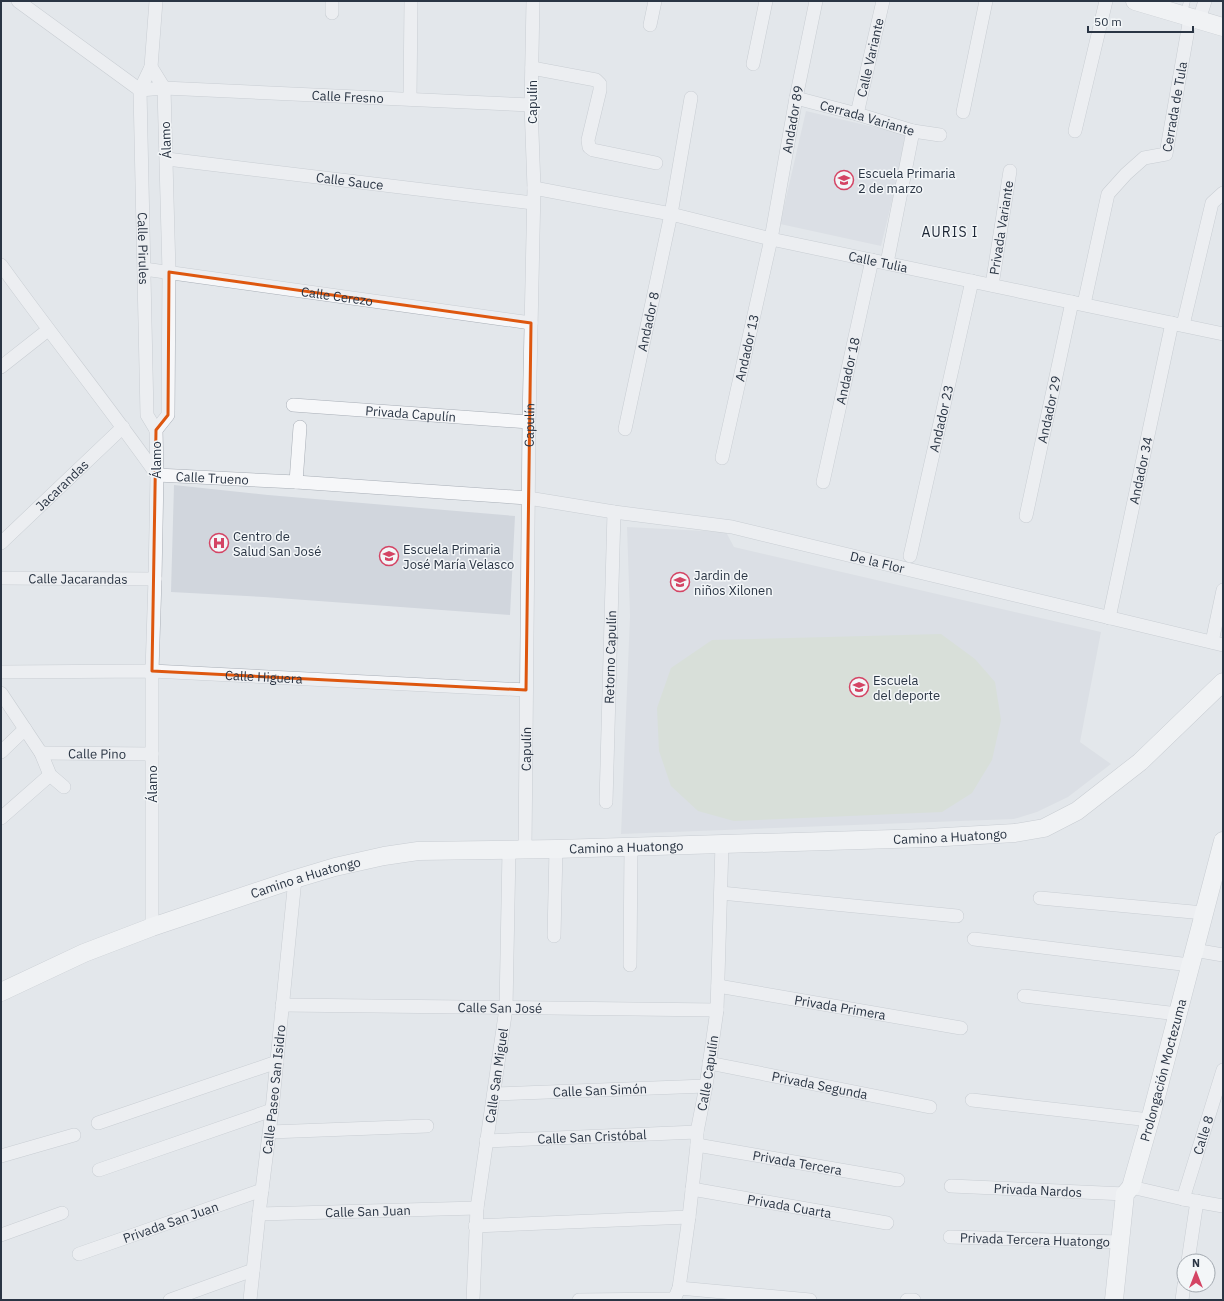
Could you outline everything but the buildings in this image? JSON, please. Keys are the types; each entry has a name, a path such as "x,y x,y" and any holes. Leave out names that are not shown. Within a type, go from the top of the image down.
{"main road":[{"path":"1135,1 1190,14 1223,27"},
{"name":"Camino a Huatongo","path":"1,992 84,953 152,927 295,879 335,867 384,856 418,851 517,850 926,838 1015,833 1044,828 1077,811 1140,762 1223,682"},
{"name":"Prolongación Moctezuma","path":"1114,1300 1120,1242 1128,1191 1150,1120 1223,841"}],"street":[{"path":"18,1 140,90"},
{"path":"151,67 156,1"},
{"path":"410,99 412,1"},
{"name":"Capulín","path":"517,850 526,690 529,422 534,188 531,105 533,1"},
{"path":"650,25 655,1"},
{"path":"752,64 766,1"},
{"name":"Andador 89","path":"771,239 796,98 816,1"},
{"name":"Calle Variante","path":"857,114 883,1"},
{"path":"962,112 986,1"},
{"path":"1075,130 1106,1"},
{"path":"1190,14 1205,1"},
{"name":"Cerrada de Tula","path":"1078,303 1108,194 1126,174 1144,158 1166,154 1190,14"},
{"name":"Calle Pirules","path":"151,67 140,90 147,415 156,430"},
{"name":"Álamo","path":"151,67 164,88 169,272 168,415 156,430 157,475 152,671 152,927"},
{"path":"532,68 596,80 600,84 600,90 588,140 589,147 593,150 656,163"},
{"name":"Calle Fresno","path":"140,90 164,88 531,105"},
{"name":"Andador 8","path":"625,429 671,214 691,98"},
{"name":"Cerrada Variante","path":"796,98 913,131 940,135"},
{"path":"887,263 913,131"},
{"name":"Calle Sauce","path":"167,160 533,203"},
{"name":"Privada Variante","path":"992,285 1010,171"},
{"name":"Calle Tulia","path":"534,188 671,214 771,239 1223,334"},
{"name":"Andador 34","path":"1110,618 1178,324 1212,203 1223,193"},
{"name":"Andador 13","path":"722,458 771,239"},
{"name":"Andador 18","path":"823,482 872,260"},
{"name":"Calle Trueno","path":"1,265 48,330 123,427 157,475 296,482 528,498"},
{"name":"Calle Cerezo","path":"144,269 531,323"},
{"name":"Andador 23","path":"910,556 972,281"},
{"name":"Andador 29","path":"1026,516 1078,303"},
{"path":"1,367 48,330"},
{"name":"Privada Capulín","path":"293,405 529,422"},
{"name":"Jacarandas","path":"1,543 123,427"},
{"path":"296,482 300,427"},
{"name":"De la Flor","path":"528,498 614,512 732,527 1217,643"},
{"name":"Retorno Capulín","path":"606,802 614,512"},
{"name":"Calle Jacarandas","path":"1,578 155,579"},
{"path":"1217,643 1223,590"},
{"name":"Calle Higuera","path":"1,672 152,671 526,690"},
{"path":"1,693 41,753 50,775 64,787"},
{"path":"1,752 25,729"},
{"name":"Calle Pino","path":"41,753 152,754"},
{"path":"1,818 50,775"},
{"name":"Calle Capulín","path":"676,1296 689,1217 696,1132 710,1063 717,1010 722,844"},
{"path":"630,965 631,846"},
{"path":"554,936 556,849"},
{"name":"Calle San Miguel","path":"473,1300 475,1226 506,1008 517,850"},
{"name":"Calle Paseo San Isidro","path":"250,1300 259,1214 270,1132 295,879"},
{"path":"721,893 957,916"},
{"path":"1040,898 1204,912"},
{"path":"974,939 1192,957 1223,955"},
{"name":"Privada Primera","path":"718,986 961,1028"},
{"path":"1024,996 1178,1014"},
{"name":"Calle San José","path":"282,1005 717,1010"},
{"path":"98,1123 277,1062"},
{"name":"Privada Segunda","path":"710,1063 930,1107"},
{"name":"Calle 8","path":"1183,1199 1223,1070"},
{"name":"Calle San Simón","path":"494,1094 706,1086"},
{"path":"972,1100 1150,1120"},
{"path":"99,1170 272,1110"},
{"path":"270,1132 427,1126"},
{"name":"Calle San Cristóbal","path":"486,1141 696,1132"},
{"path":"1,1156 74,1135"},
{"name":"Privada Tercera","path":"696,1145 898,1180"},
{"name":"Privada Nardos","path":"951,1186 1128,1191 1223,1206"},
{"name":"Privada Cuarta","path":"692,1189 887,1223"},
{"name":"Privada San Juan","path":"79,1254 262,1190"},
{"path":"1189,1253 1197,1201"},
{"name":"Calle San Juan","path":"259,1214 477,1208"},
{"path":"1,1235 62,1214"},
{"path":"475,1226 689,1217"},
{"name":"Privada Tercera Huatongo","path":"950,1237 1120,1242"},
{"path":"170,1300 253,1270"},
{"path":"579,1300 676,1296 810,1300"},
{"path":"907,1300 914,1300"}],"highlighted area":[{"path":"169,272 531,323 526,690 152,671 156,430 168,415"}],"shaded area":[{"name":"Escuela Primaria 2 de marzo","path":"806,111 908,135 881,246 780,224"},
{"name":"Escuela Primaria José María Velasco","path":"174,485 268,495 515,516 510,615 264,597 171,592"},
{"name":"Escuela del deporte","path":"627,527 726,532 734,547 1101,632 1080,742 1111,764 1068,797 1037,812 1014,819 621,834 630,616"}],"green space":[{"path":"941,634 975,659 995,682 1001,720 992,760 972,793 942,812 734,821 698,811 671,786 659,751 657,708 671,668 712,640"}],"place":[{"name":"Escuela Primaria 2 de marzo","path":"844,180"},
{"name":"Centro de Salud San José","path":"219,543"},
{"name":"Escuela Primaria José María Velasco","path":"389,556"},
{"name":"Jardin de niños Xilonen","path":"680,582"},
{"name":"Escuela del deporte","path":"859,687"}],"district":[{"name":"AURIS I","path":"950,232"}]}
